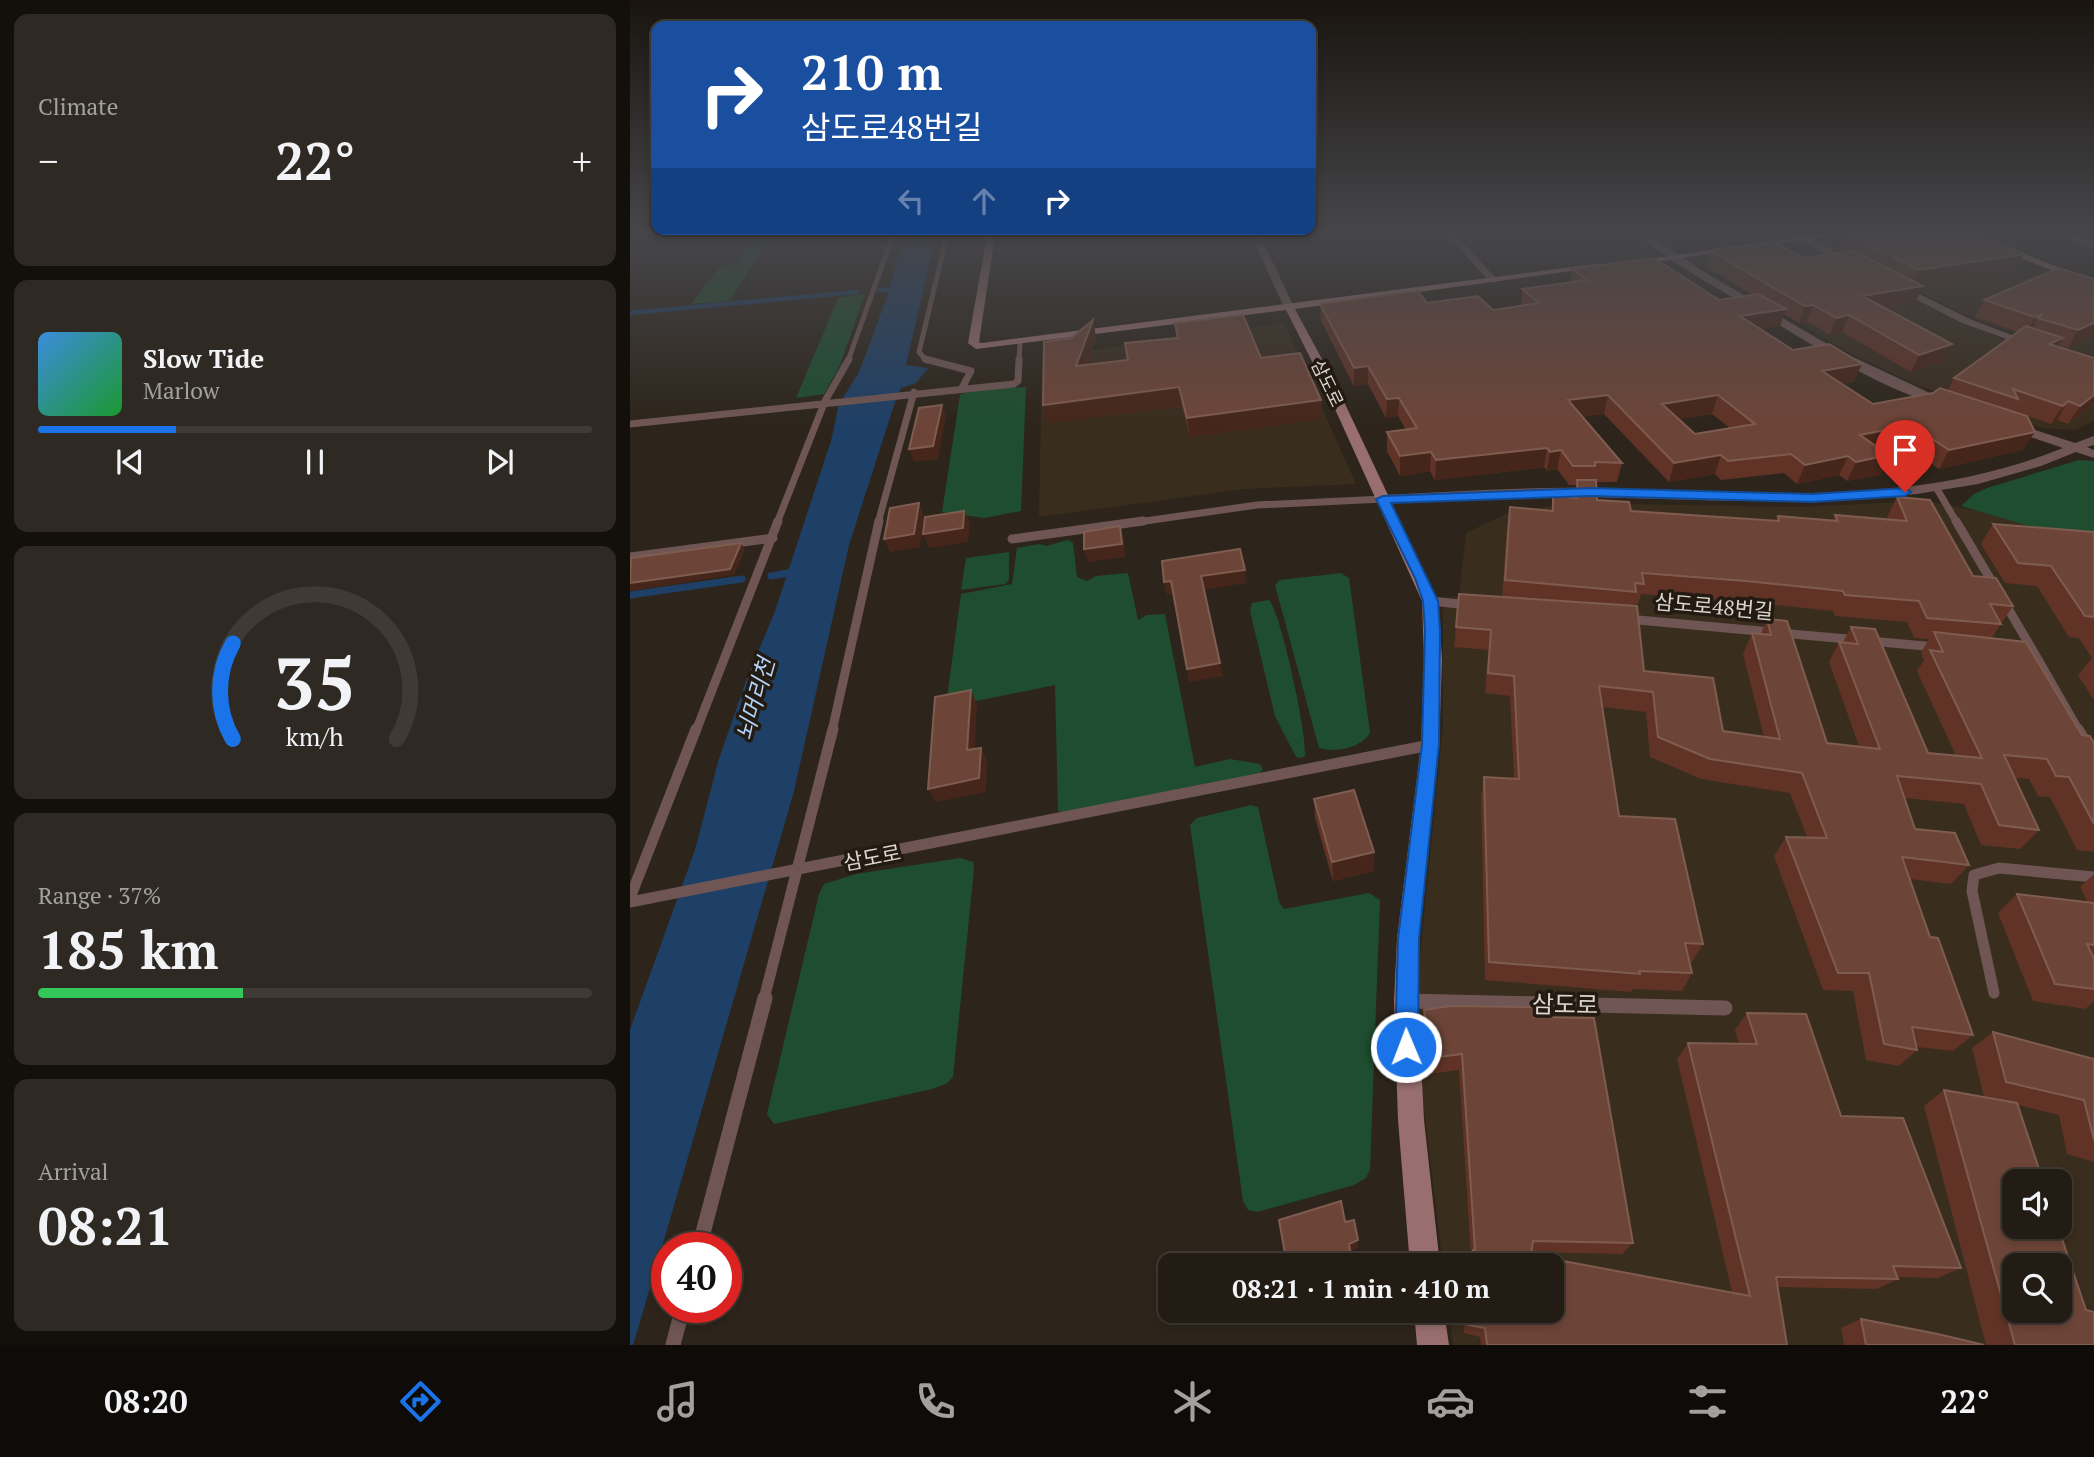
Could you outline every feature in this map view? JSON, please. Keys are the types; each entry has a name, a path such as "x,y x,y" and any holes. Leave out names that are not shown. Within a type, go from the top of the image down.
{"street":[{"path":"981,298 973,343 989,348 1359,298"},
{"path":"1285,298 1289,307"},
{"path":"1741,298 1857,366 1963,410"},
{"path":"1921,298 1966,321 2044,349"},
{"name":"삼도로","path":"1289,307 1331,387 1430,601 1433,650 1430,744 1408,939 1405,1001 1411,1120 1424,1253"},
{"path":"2001,423 2094,454"},
{"path":"1383,499 1592,492 1812,498 1937,489 2021,469 2094,440"},
{"path":"1430,1323 1433,1345"}],"lane":[{"path":"630,900 773,538 848,361 871,298"},
{"path":"932,298 919,352 926,360 971,371 962,388"},
{"path":"630,424 1018,381 1020,343"},
{"path":"703,1232 830,747 882,504 914,392"},
{"path":"1937,489 2094,756"},
{"path":"1012,539 1257,505 1383,499"},
{"path":"630,557 773,538"},
{"path":"1430,601 1486,606"},
{"name":"삼도로48번길","path":"1609,617 1953,648"},
{"path":"2008,653 2036,656"},
{"name":"삼도로","path":"630,900 798,872 1430,744"},
{"path":"1994,993 1972,891 1974,875 1999,868 2094,877"},
{"name":"삼도로","path":"1405,1001 1725,1008"},
{"path":"673,1345 679,1323"}],"shaded area":[{"path":"1757,298 1913,298 1958,321 2026,347 2094,367 2094,421 2076,430 2042,428 1915,384 1853,355"},
{"path":"1931,298 2094,298 2094,359 1975,320"},
{"path":"1284,323 1356,484 1244,489 1039,517 1042,357"},
{"path":"1927,501 1988,513 2094,545 2094,1345 1453,1345 1450,1323 1564,1323 1564,1253 1442,1253 1419,1070 1419,965 1443,727 1443,597 1459,597 1466,533 1510,512 1574,503 1798,507"}],"green space":[{"path":"696,298 732,298 730,301 691,304"},
{"path":"838,298 864,298 840,365 824,394 796,398"},
{"path":"1026,387 1021,511 984,518 942,512 960,395 969,391"},
{"path":"2079,460 2094,461 2094,545 1961,506 1974,494 1987,488"},
{"path":"1068,540 1073,543 1077,577 1087,581 1096,576 1128,573 1138,620 1147,615 1165,614 1195,767 1230,759 1260,764 1263,770 1258,774 1063,813 1058,811 1055,685 956,705 947,698 961,594 1012,584 1017,548 1040,544 1046,546"},
{"path":"1009,552 1009,580 1005,584 961,590 966,558"},
{"path":"1341,573 1349,578 1370,733 1354,746 1325,749 1319,748 1275,585 1280,580"},
{"path":"1269,600 1280,627 1298,700 1305,743 1305,755 1302,758 1296,757 1275,716 1250,611 1252,603"},
{"path":"1251,805 1258,807 1279,902 1284,909 1369,893 1380,900 1370,1169 1366,1178 1354,1185 1257,1212 1248,1210 1243,1201 1190,825 1197,818"},
{"path":"960,858 973,862 974,869 953,1077 946,1084 932,1089 774,1124 767,1114 819,894 824,884 856,874"}],"water":[{"name":"뇌머리천","path":"887,298 922,298 906,365 928,368 916,383 901,388 896,399 849,545 794,791 666,1232 651,1232 651,1284 633,1345 630,1345 630,1030 695,850 718,762 747,678 774,614 831,441 839,404 858,374"}],"building":[{"path":"1367,298 1423,298 1427,303 1480,298 1493,310 1539,303 1533,298 1716,298 1719,300 1765,298 1786,309 1740,316 1793,350 1829,344 1862,364 1822,371 1873,404 1933,393 1940,388 2027,416 2035,432 1949,450 1911,425 1860,435 1889,455 1856,462 1848,456 1805,465 1791,454 1728,461 1721,455 1674,463 1608,395 1568,400 1622,463 1595,462 1595,466 1573,466 1561,450 1550,452 1547,448 1436,460 1431,452 1400,456 1387,432 1417,428 1399,398 1387,399 1368,366 1354,368 1320,304","holes":["1718,395 1755,424 1695,434 1662,404"]},
{"path":"1791,298 1865,298 1952,344 1919,355 1849,315 1836,318 1813,305 1805,306"},
{"path":"1989,298 2094,298 2094,323 2078,330 2038,318 2043,314 2035,317 1984,300"},
{"path":"1243,315 1261,358 1300,353 1321,400 1187,418 1179,387 1043,405 1044,342 1071,338 1093,320 1076,366 1128,360 1125,343 1178,338 1175,323"},
{"path":"2026,326 2063,338 2049,344 2094,358 2094,395 2080,406 2068,401 2063,406 2013,389 2018,399 1954,378"},
{"path":"942,405 933,446 909,449 919,408"},
{"path":"1577,480 1596,480 1597,500 1629,502 1631,511 1779,521 1778,516 1838,521 1835,515 1907,521 1897,497 1930,500 1973,576 1996,578 2013,606 1990,604 2001,624 1927,618 1919,601 1845,595 1843,591 1746,581 1642,573 1644,584 1635,583 1636,592 1505,580 1510,507 1553,511 1553,496 1578,498"},
{"path":"919,503 914,534 884,539 890,508"},
{"path":"964,511 963,528 923,534 925,517"},
{"path":"1993,524 2094,532 2094,617 2085,616 2051,566 2018,563"},
{"path":"1120,526 1122,544 1084,549 1084,532"},
{"path":"741,543 730,569 630,583 631,558"},
{"path":"1240,549 1245,570 1201,576 1220,663 1187,669 1171,581 1164,582 1162,561"},
{"path":"1459,594 1637,606 1644,671 1713,678 1723,731 1780,739 1752,633 1771,635 1767,619 1787,621 1827,743 1880,749 1839,642 1858,644 1851,627 1875,629 1928,753 1982,758 1930,650 1943,652 1934,632 2026,642 2082,735 2090,736 2094,743 2094,824 2069,777 2056,776 2047,759 2004,755 2039,830 1999,825 1981,784 1897,776 1915,829 1955,833 1969,865 1902,857 1930,937 1938,938 1973,1035 1912,1027 1917,1050 1884,1044 1869,973 1838,973 1786,837 1827,838 1802,773 1710,759 1658,737 1653,692 1599,686 1619,816 1675,819 1703,944 1685,943 1692,973 1639,971 1640,974 1489,962 1484,777 1519,779 1514,676 1488,673 1491,630 1456,627"},
{"path":"971,690 967,750 981,748 979,778 928,789 935,697"},
{"path":"1354,790 1374,852 1332,862 1314,799"},
{"path":"2017,894 2094,903 2094,945 2087,944 2094,959 2094,989 2055,984"},
{"path":"1450,1006 1533,1007 1534,1017 1594,1018 1633,1243 1533,1241 1531,1253 1473,1253 1475,1250 1462,1054 1431,1058 1424,1010"},
{"path":"1747,1013 1806,1014 1841,1116 1903,1118 1961,1268 1893,1266 1898,1279 1776,1277 1787,1345 1487,1345 1485,1328 1468,1325 1564,1323 1564,1261 1750,1296 1688,1043 1757,1044"},
{"path":"1993,1032 2094,1059 2094,1140 2084,1100 2006,1082"},
{"path":"1944,1090 2017,1103 2039,1169 2002,1169 2002,1239 2062,1239 2067,1253 2002,1253 2002,1298"},
{"path":"1341,1201 1345,1222 1354,1220 1358,1240 1349,1244 1350,1253 1285,1253 1279,1220"},
{"path":"2072,1268 2086,1310 2094,1312 2094,1345 2015,1345 2009,1323 2072,1323"},
{"path":"1861,1319 1938,1334 1984,1345 1866,1345"}],"waterway":[{"path":"630,313 795,298"},
{"path":"771,576 794,572"},
{"path":"630,595 742,579"}],"route":[{"path":"1406,1047 1408,939 1430,744 1433,631 1430,601 1422,578 1383,499 1592,492 1812,498 1905,492"}]}
